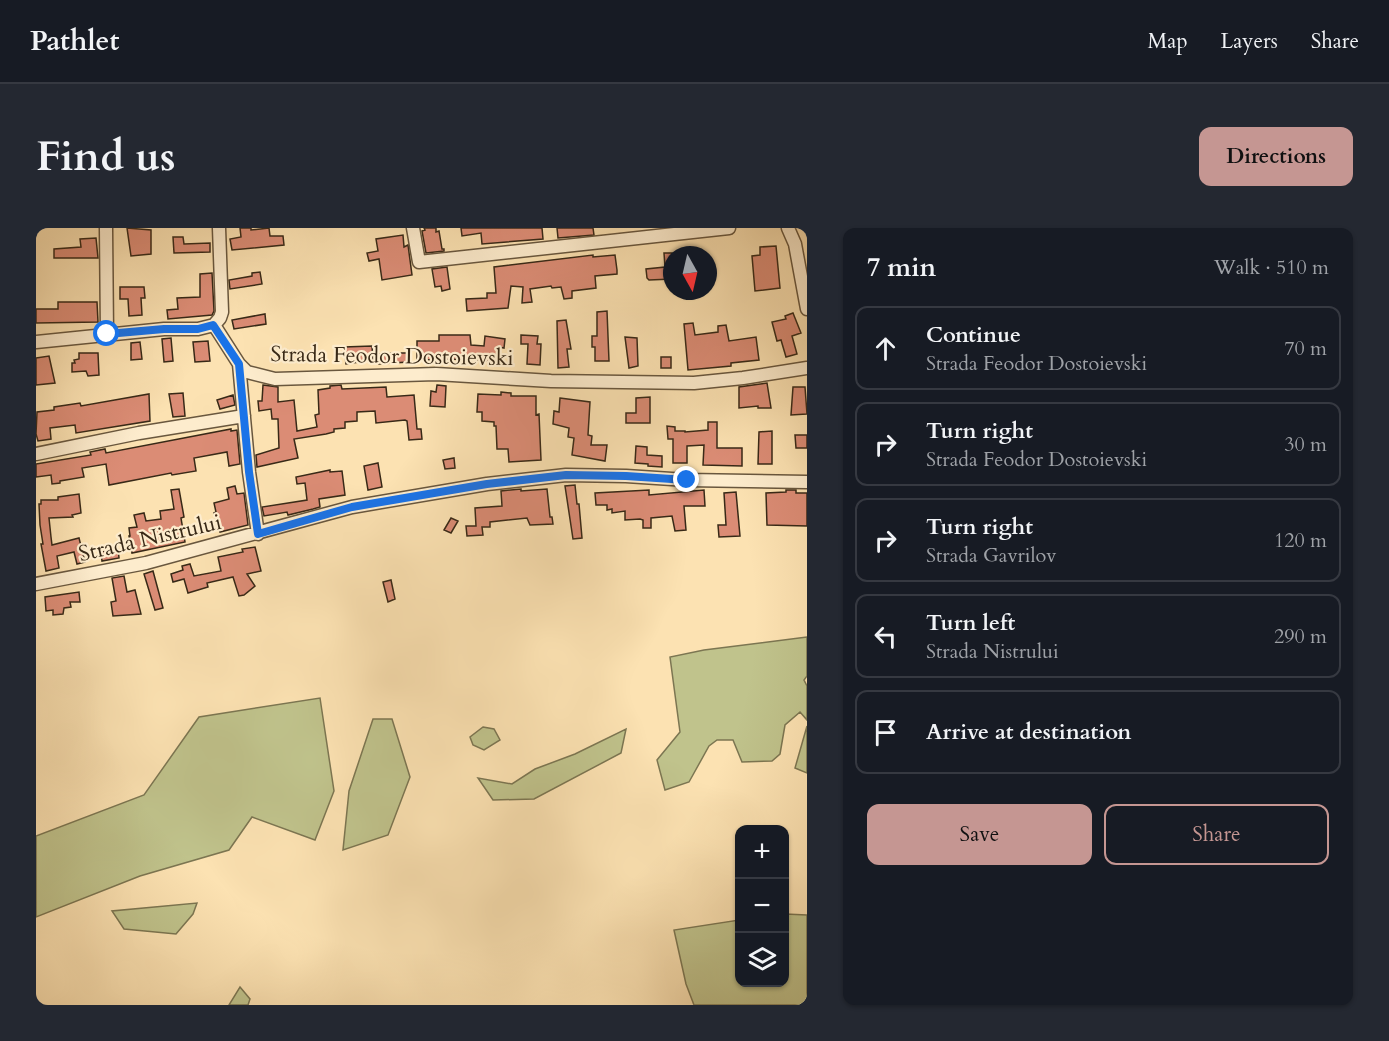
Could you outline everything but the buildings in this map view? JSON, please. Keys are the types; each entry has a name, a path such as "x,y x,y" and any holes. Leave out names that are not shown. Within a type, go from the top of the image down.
{"street":[{"path":"106,228 107,334"},
{"path":"36,342 164,329 198,329 213,325 222,312 219,228"},
{"path":"413,228 419,262 729,228"},
{"path":"788,228 795,244 807,309"},
{"name":"Strada Feodor Dostoievski","path":"213,325 247,372 275,378 436,374 551,381 670,382 743,378 807,368"},
{"path":"239,364 249,472 258,534"},
{"path":"36,454 139,433 244,416"},
{"name":"Strada Nistrului","path":"36,584 146,563 314,517 399,498 477,485 566,475 807,482"}],"green space":[{"path":"807,637 807,676 804,680 807,686 807,720 800,712 785,725 780,754 772,761 742,762 733,740 717,740 709,746 689,782 665,790 657,760 680,732 670,657 704,650"},
{"path":"320,698 334,791 315,840 252,817 229,850 140,876 36,917 36,836 144,795 199,717"},
{"path":"373,719 392,719 410,777 388,835 343,850 349,791"},
{"path":"807,726 807,773 795,768"},
{"path":"483,727 494,729 500,740 484,750 473,745 470,737"},
{"path":"626,729 621,753 534,799 493,800 478,778 512,784 535,769 575,754"},
{"path":"197,903 193,914 176,934 124,929 112,911"},
{"path":"789,914 807,915 807,1005 694,1005 686,984 674,930 735,921 735,987 789,987"},
{"path":"240,987 250,999 248,1005 229,1005"}],"route":[{"path":"107,334 164,329 198,329 213,325 239,364 249,472 258,534 352,507 447,489 566,475 687,480"}]}
